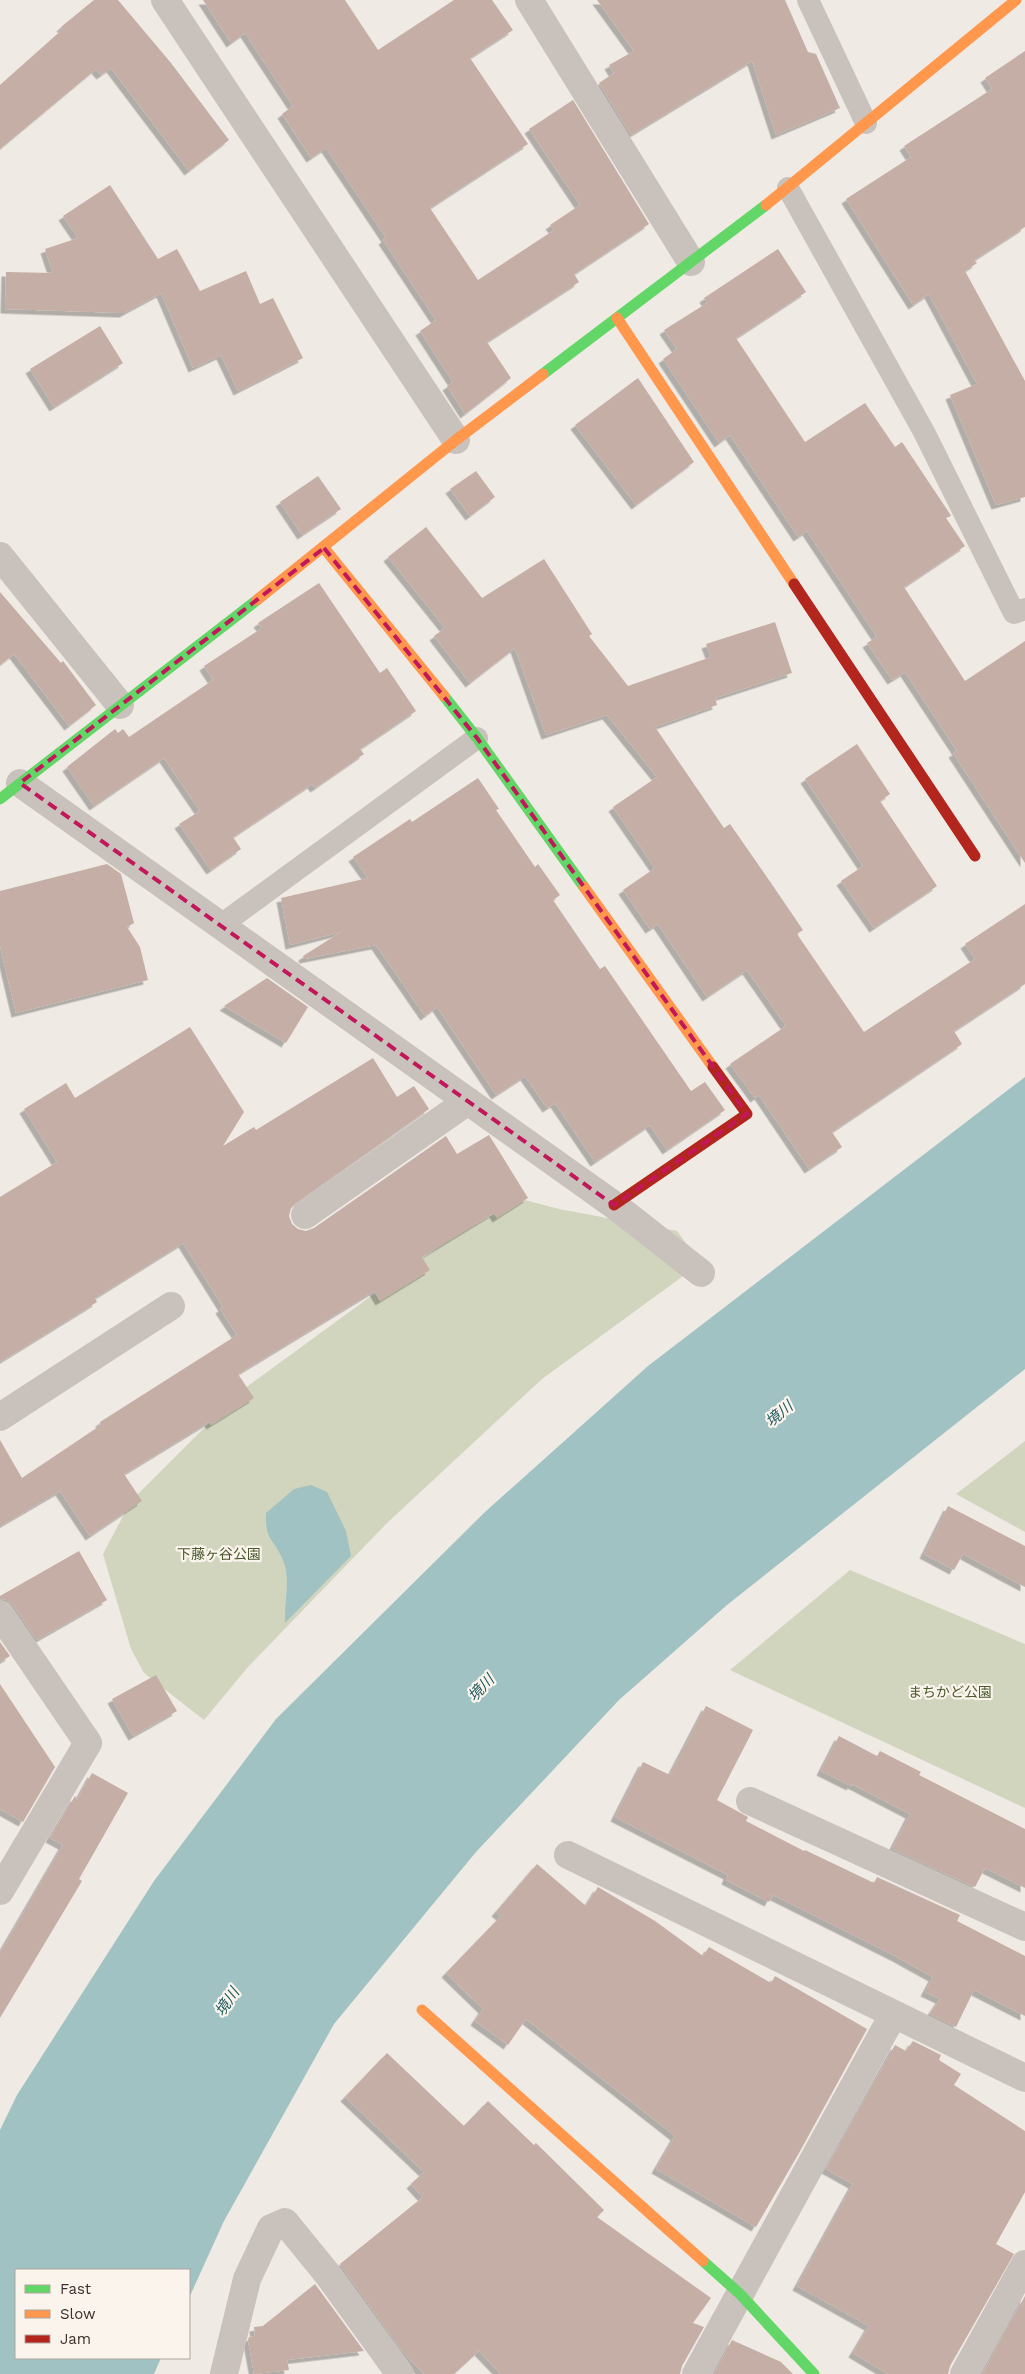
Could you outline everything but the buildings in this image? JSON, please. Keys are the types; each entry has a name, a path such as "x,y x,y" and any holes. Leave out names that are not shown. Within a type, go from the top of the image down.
{"street":[{"path":"165,0 456,440"},
{"path":"529,0 691,262"},
{"path":"701,1273 614,1204 221,925 10,791 324,548 456,440 788,188 1016,0"},
{"path":"617,318 976,856"},
{"path":"324,548 477,738 747,1114 614,1204"},
{"path":"0,556 120,705"},
{"path":"304,1215 468,1101"},
{"path":"0,1417 171,1306"},
{"path":"0,1614 88,1743 0,1891"},
{"path":"750,1801 1025,1927"},
{"path":"568,1855 1025,2078"},
{"path":"422,2010 740,2294 814,2374"},
{"path":"696,2374 893,2015"},
{"path":"224,2374 247,2278 271,2228 285,2222 330,2276 400,2374"},
{"path":"964,2374 1025,2264"}],"lane":[{"path":"808,0 866,123"},
{"path":"788,188 924,432 1014,613 1025,609"},
{"path":"221,925 477,738"}],"highlighted area":[{"path":"324,548 477,738 747,1114 614,1205 20,783"}],"green space":[{"name":"下藤ヶ谷公園","path":"521,1199 559,1209 677,1231 701,1263 542,1379 387,1523 248,1667 204,1720 144,1673 131,1649 103,1554 131,1501 241,1391 448,1240"},
{"path":"1025,1441 1025,1532 956,1494"},
{"name":"まちかど公園","path":"850,1570 1025,1644 1025,1808 730,1670"}],"water":[{"name":"境川","path":"1025,1077 1025,1369 727,1605 619,1700 476,1852 334,2024 224,2221 190,2296 190,2269 15,2269 15,2359 161,2359 154,2374 0,2374 0,2130 17,2095 154,1881 276,1719 485,1512 648,1366"},
{"path":"311,1485 327,1492 346,1531 351,1556 285,1623 287,1575 280,1553 269,1535 266,1513 294,1489"}],"traffic: fast":[{"path":"543,374 766,205"},
{"path":"0,799 257,600"},
{"path":"444,696 477,738 584,887"},
{"path":"703,2261 740,2294 814,2374"}],"traffic: slow":[{"path":"766,205 1016,0"},
{"path":"617,318 794,584"},
{"path":"257,600 456,440 543,374"},
{"path":"324,548 444,696"},
{"path":"584,887 713,1067"},
{"path":"422,2010 703,2261"}],"traffic: jam":[{"path":"794,584 975,856"},
{"path":"614,1205 747,1114 713,1067"}]}
